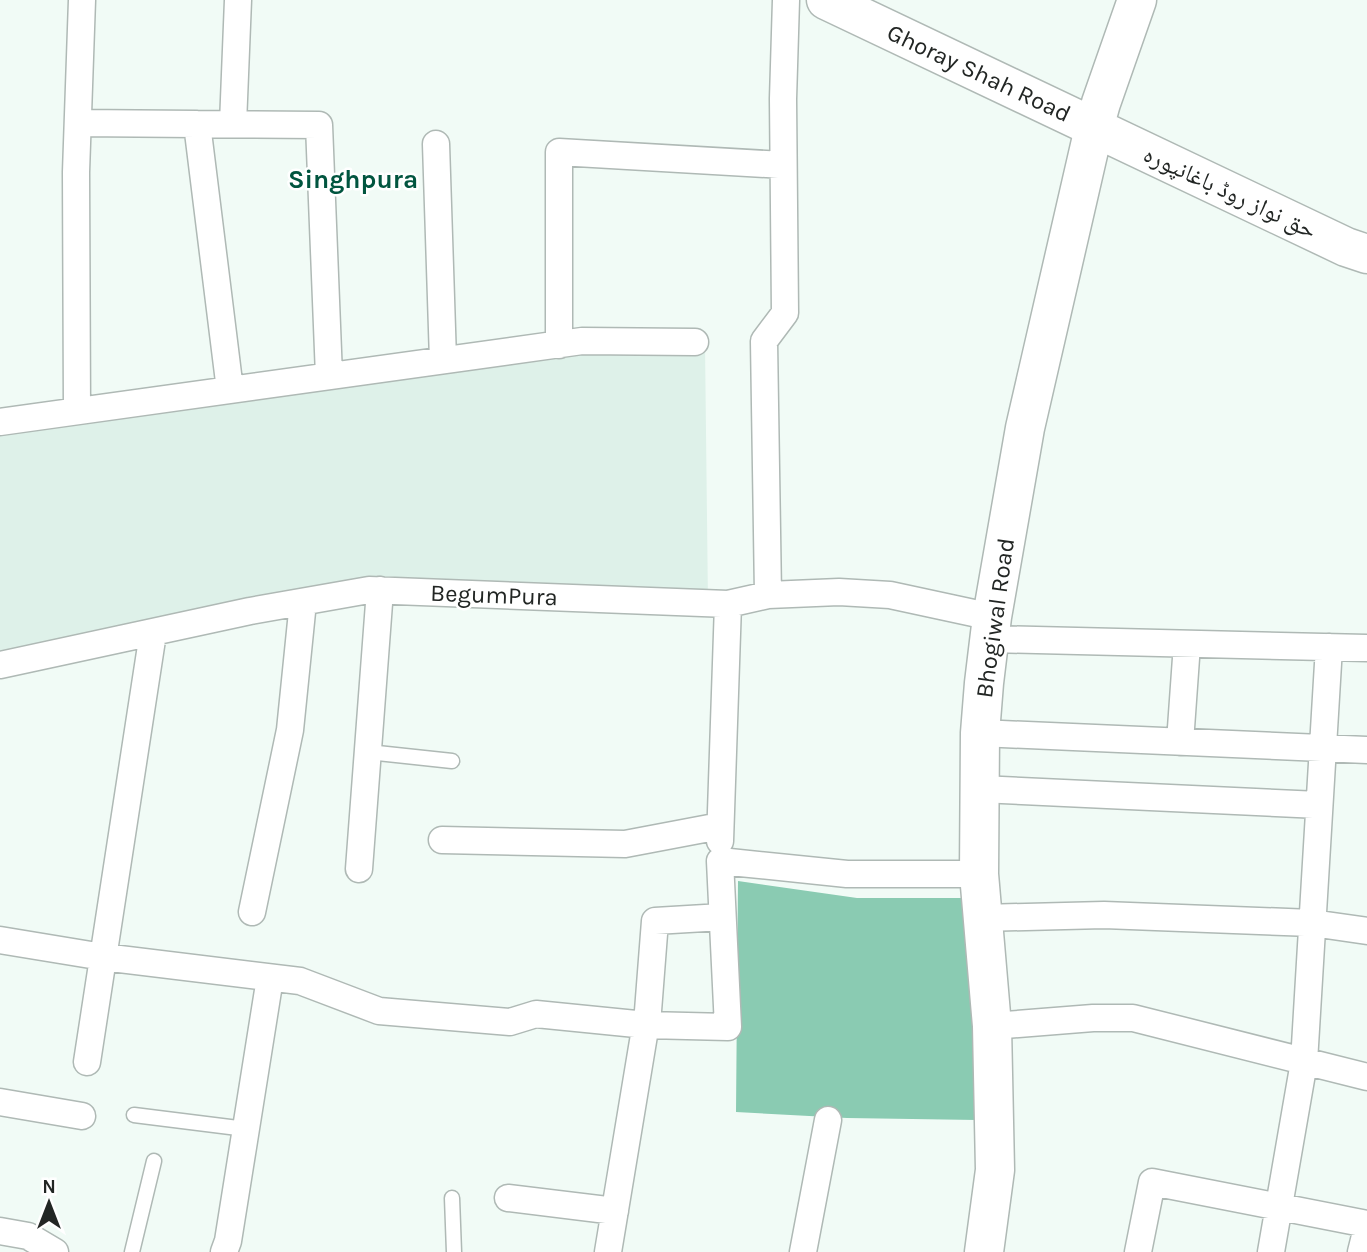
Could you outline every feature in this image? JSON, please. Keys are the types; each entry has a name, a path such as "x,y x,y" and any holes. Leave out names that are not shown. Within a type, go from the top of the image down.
{"main road":[{"name":"Ghoray Shah Road","path":"826,0 1094,128"},
{"name":"Bhogiwal Road","path":"984,1252 995,1170 992,1026 979,874 980,733 984,683 1025,428 1094,128 1137,0"},
{"name":"حق نواز روڈ باغانپورہ","path":"1094,128 1346,247 1367,254"}],"street":[{"path":"77,411 76,172 82,0"},
{"path":"233,124 238,0"},
{"path":"768,595 764,341 785,313 783,165 786,0"},
{"path":"78,123 319,125 329,376"},
{"path":"197,124 230,390"},
{"path":"436,144 443,360"},
{"path":"559,345 559,152 783,165"},
{"path":"0,422 582,341 695,342"},
{"name":"BegumPura","path":"0,665 250,611 369,590 728,604 768,595 839,593 890,596 991,628 1186,644 1367,648"},
{"path":"359,869 380,590"},
{"path":"252,912 289,730 303,601"},
{"path":"0,940 103,957 300,981 379,1011 510,1022 537,1014 646,1025 728,1027 720,826 728,604"},
{"path":"87,1062 153,633"},
{"path":"1180,742 1186,644"},
{"path":"1271,1252 1304,1062 1329,647"},
{"path":"980,733 1367,750"},
{"path":"980,789 1320,805"},
{"path":"442,840 625,844 720,826"},
{"path":"720,861 847,874 979,874"},
{"path":"982,918 1104,915 1312,923 1367,931"},
{"path":"608,1252 646,1025 655,921 722,917"},
{"path":"225,1252 270,978"},
{"path":"992,1026 1093,1018 1133,1018 1367,1077"},
{"path":"0,1102 82,1116"},
{"path":"803,1252 828,1120"},
{"path":"1138,1252 1152,1182 1367,1226 1361,1252"},
{"path":"508,1198 615,1211"},
{"path":"0,1231 28,1236 55,1252"}],"lane":[{"path":"368,752 452,761"},
{"path":"134,1115 246,1129"},
{"path":"132,1252 154,1161"},
{"path":"452,1198 454,1252"}],"shaded area":[{"path":"582,341 705,345 708,603 369,590 0,665 0,422"}],"building":[{"path":"738,881 857,898 976,898 977,1120 847,1118 736,1112"}],"district":[{"name":"Singhpura","path":"353,179"}]}
